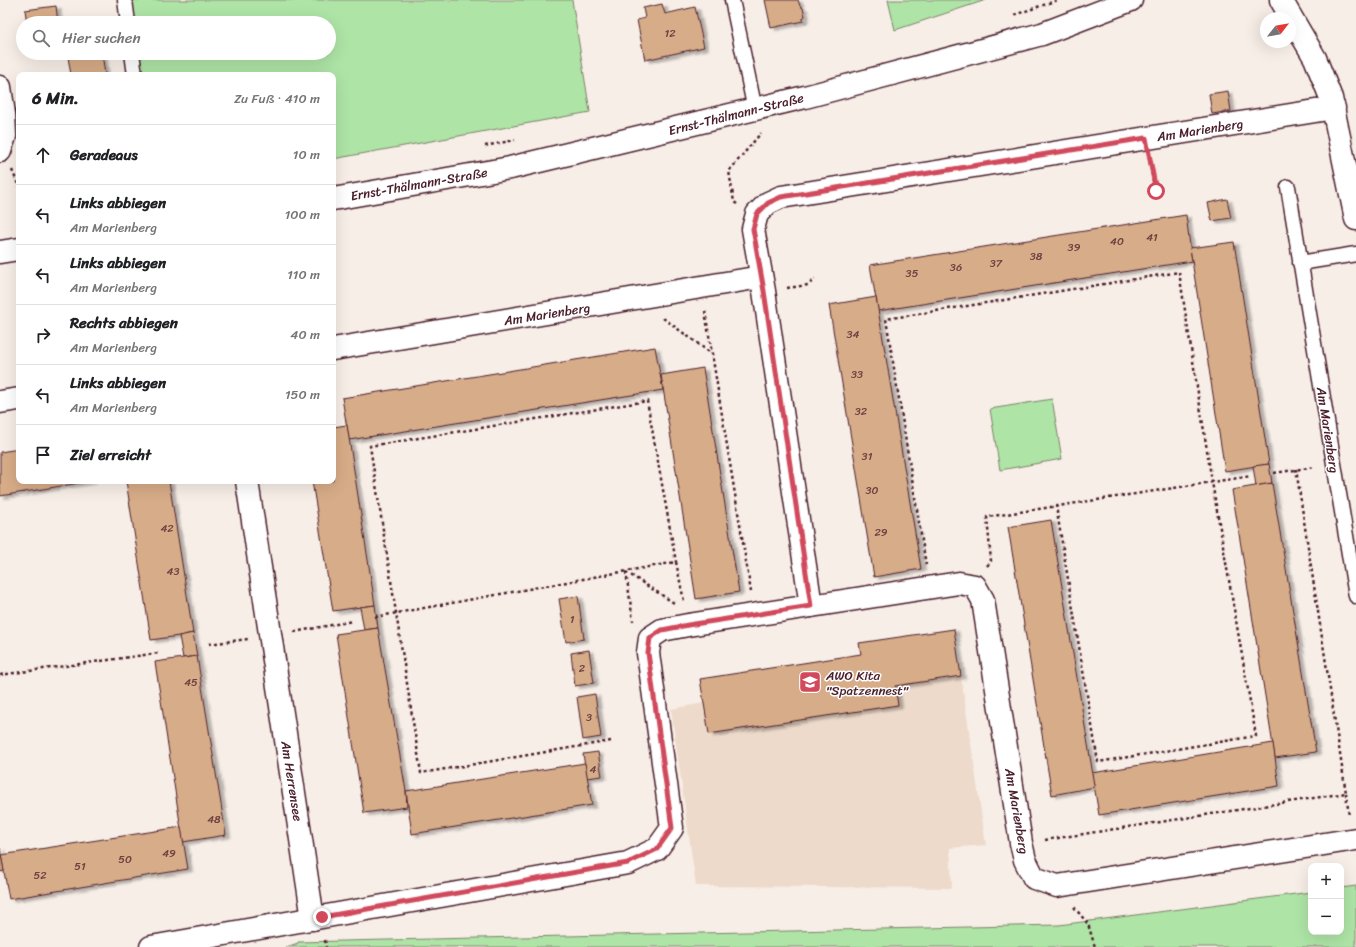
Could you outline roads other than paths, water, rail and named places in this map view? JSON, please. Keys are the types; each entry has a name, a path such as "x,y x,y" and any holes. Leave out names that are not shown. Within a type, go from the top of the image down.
{"street":[{"name":"Ernst-Thälmann-Straße","path":"336,198 510,168 763,107 1042,34 1131,0"},
{"path":"1281,0 1315,58 1334,108 1356,219"},
{"path":"0,87 4,114 5,136 0,151"},
{"name":"Am Marienberg","path":"336,349 701,288 763,284 753,229 757,214 768,203 781,197 1334,108"},
{"path":"0,252 16,249"},
{"path":"151,947 628,863 657,849 672,828 648,653 650,638 662,630 687,618 755,614 811,606 763,284"},
{"path":"0,402 16,399"},
{"name":"Am Herrensee","path":"247,484 313,919"},
{"name":"Am Marienberg","path":"811,606 959,583 976,586 983,600 1021,843 1025,860 1034,878 1057,886 1356,839"}],"lane":[{"path":"125,0 127,16"},
{"path":"732,0 763,107"},
{"path":"133,60 135,72"},
{"name":"Am Marienberg","path":"1288,187 1356,596"},
{"path":"1300,263 1356,254"}],"place":[{"name":"AWO Kita \"Spatzennest\"","path":"810,682"}]}
